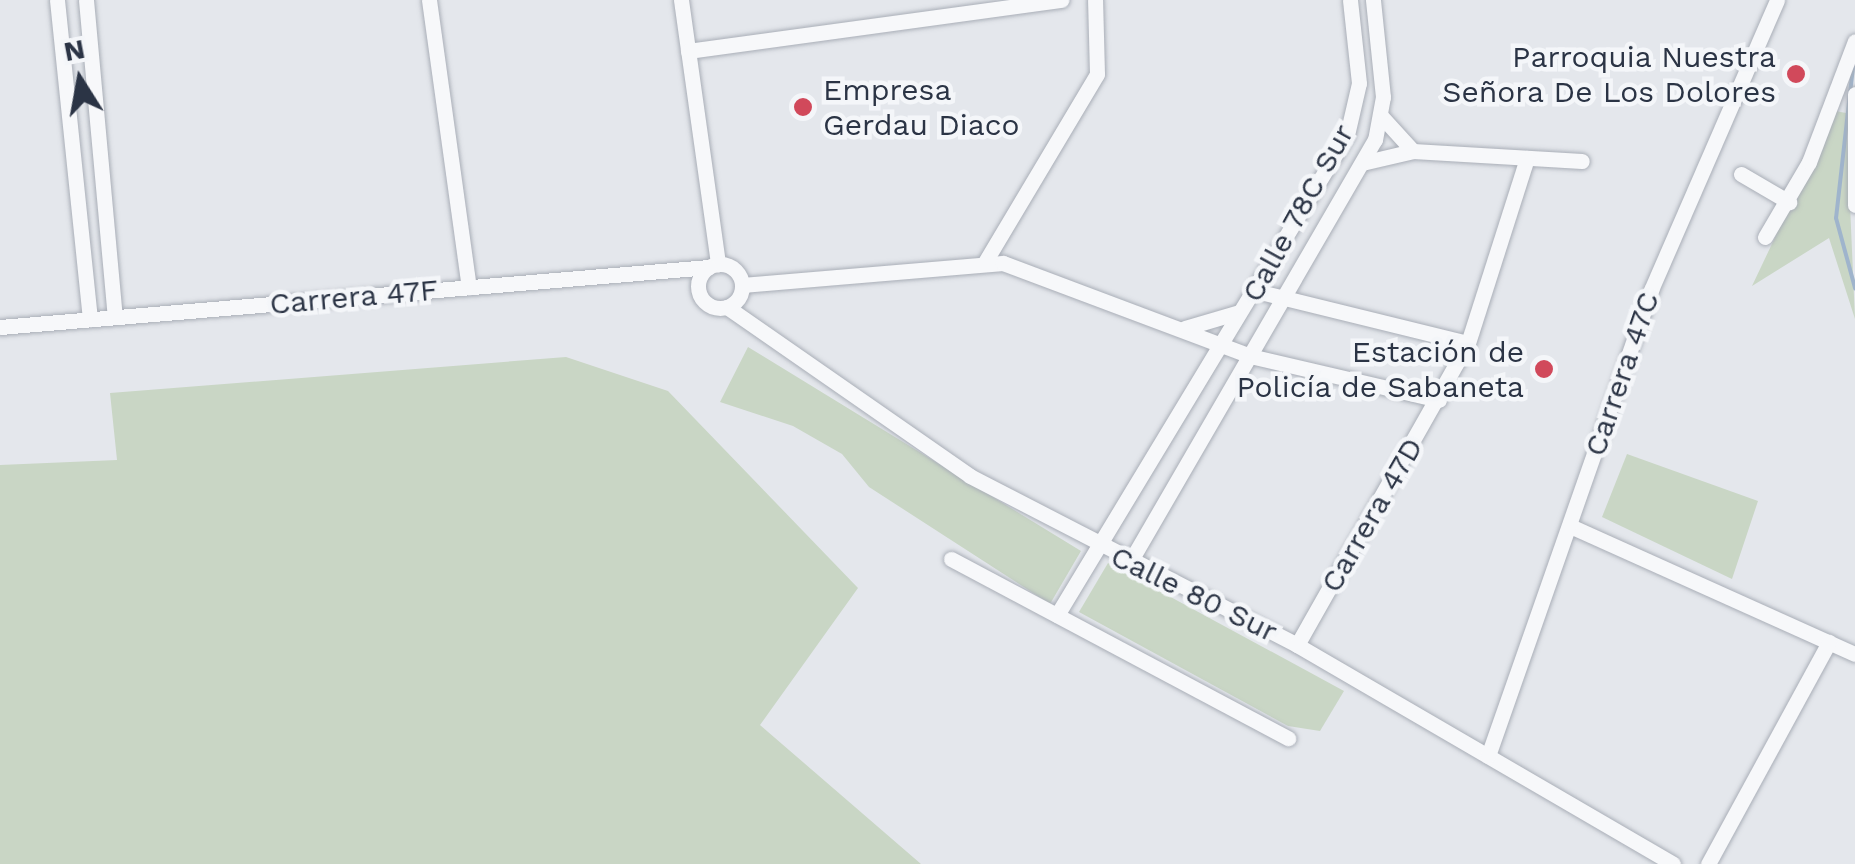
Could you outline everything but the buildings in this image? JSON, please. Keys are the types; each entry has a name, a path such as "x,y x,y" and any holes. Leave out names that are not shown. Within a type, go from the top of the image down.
{"street":[{"path":"57,0 90,320"},
{"path":"86,0 115,317"},
{"path":"429,0 469,287"},
{"path":"681,0 713,265 698,292 726,307 742,285"},
{"path":"688,51 1062,0"},
{"path":"985,262 1097,74 1095,0"},
{"name":"Calle 78C Sur","path":"1056,615 1256,291 1356,109 1350,0"},
{"name":"Calle 78C Sur","path":"1130,562 1362,163 1382,117 1373,0"},
{"name":"Carrera 47C","path":"1488,756 1650,290 1777,0"},
{"path":"1765,237 1788,202 1855,41"},
{"path":"1855,94 1855,205"},
{"path":"1382,117 1413,151"},
{"path":"1362,163 1413,151 1582,161"},
{"name":"Carrera 47D","path":"1297,644 1468,343 1527,158"},
{"path":"1742,174 1788,202"},
{"path":"713,265 742,285 985,262 1250,356 1439,400"},
{"name":"Carrera 47F","path":"0,327 713,265"},
{"path":"1256,291 1468,343"},
{"name":"Calle 80 Sur","path":"726,307 907,438 1099,546 1297,644 1673,864"},
{"path":"1180,328 1246,307"},
{"path":"1570,526 1855,654"},
{"path":"951,559 1288,738"},
{"path":"1708,864 1829,642"}],"green space":[{"path":"1835,111 1846,113 1855,319 1829,238 1752,286"},
{"path":"748,347 1081,551 1050,604 869,487 842,454 793,426 720,402"},
{"path":"566,357 668,391 858,588 760,725 921,864 0,864 0,465 117,460 110,393"},
{"path":"1627,454 1758,501 1732,579 1602,517"},
{"path":"1108,563 1344,691 1320,731 1288,726 1079,612"}],"waterway":[{"path":"1853,67 1836,218 1855,288"}],"place":[{"name":"Parroquia Nuestra Señora De Los Dolores","path":"1796,74"},
{"name":"Empresa Gerdau Diaco","path":"803,107"},
{"name":"Estación de Policía de Sabaneta","path":"1544,369"}]}
